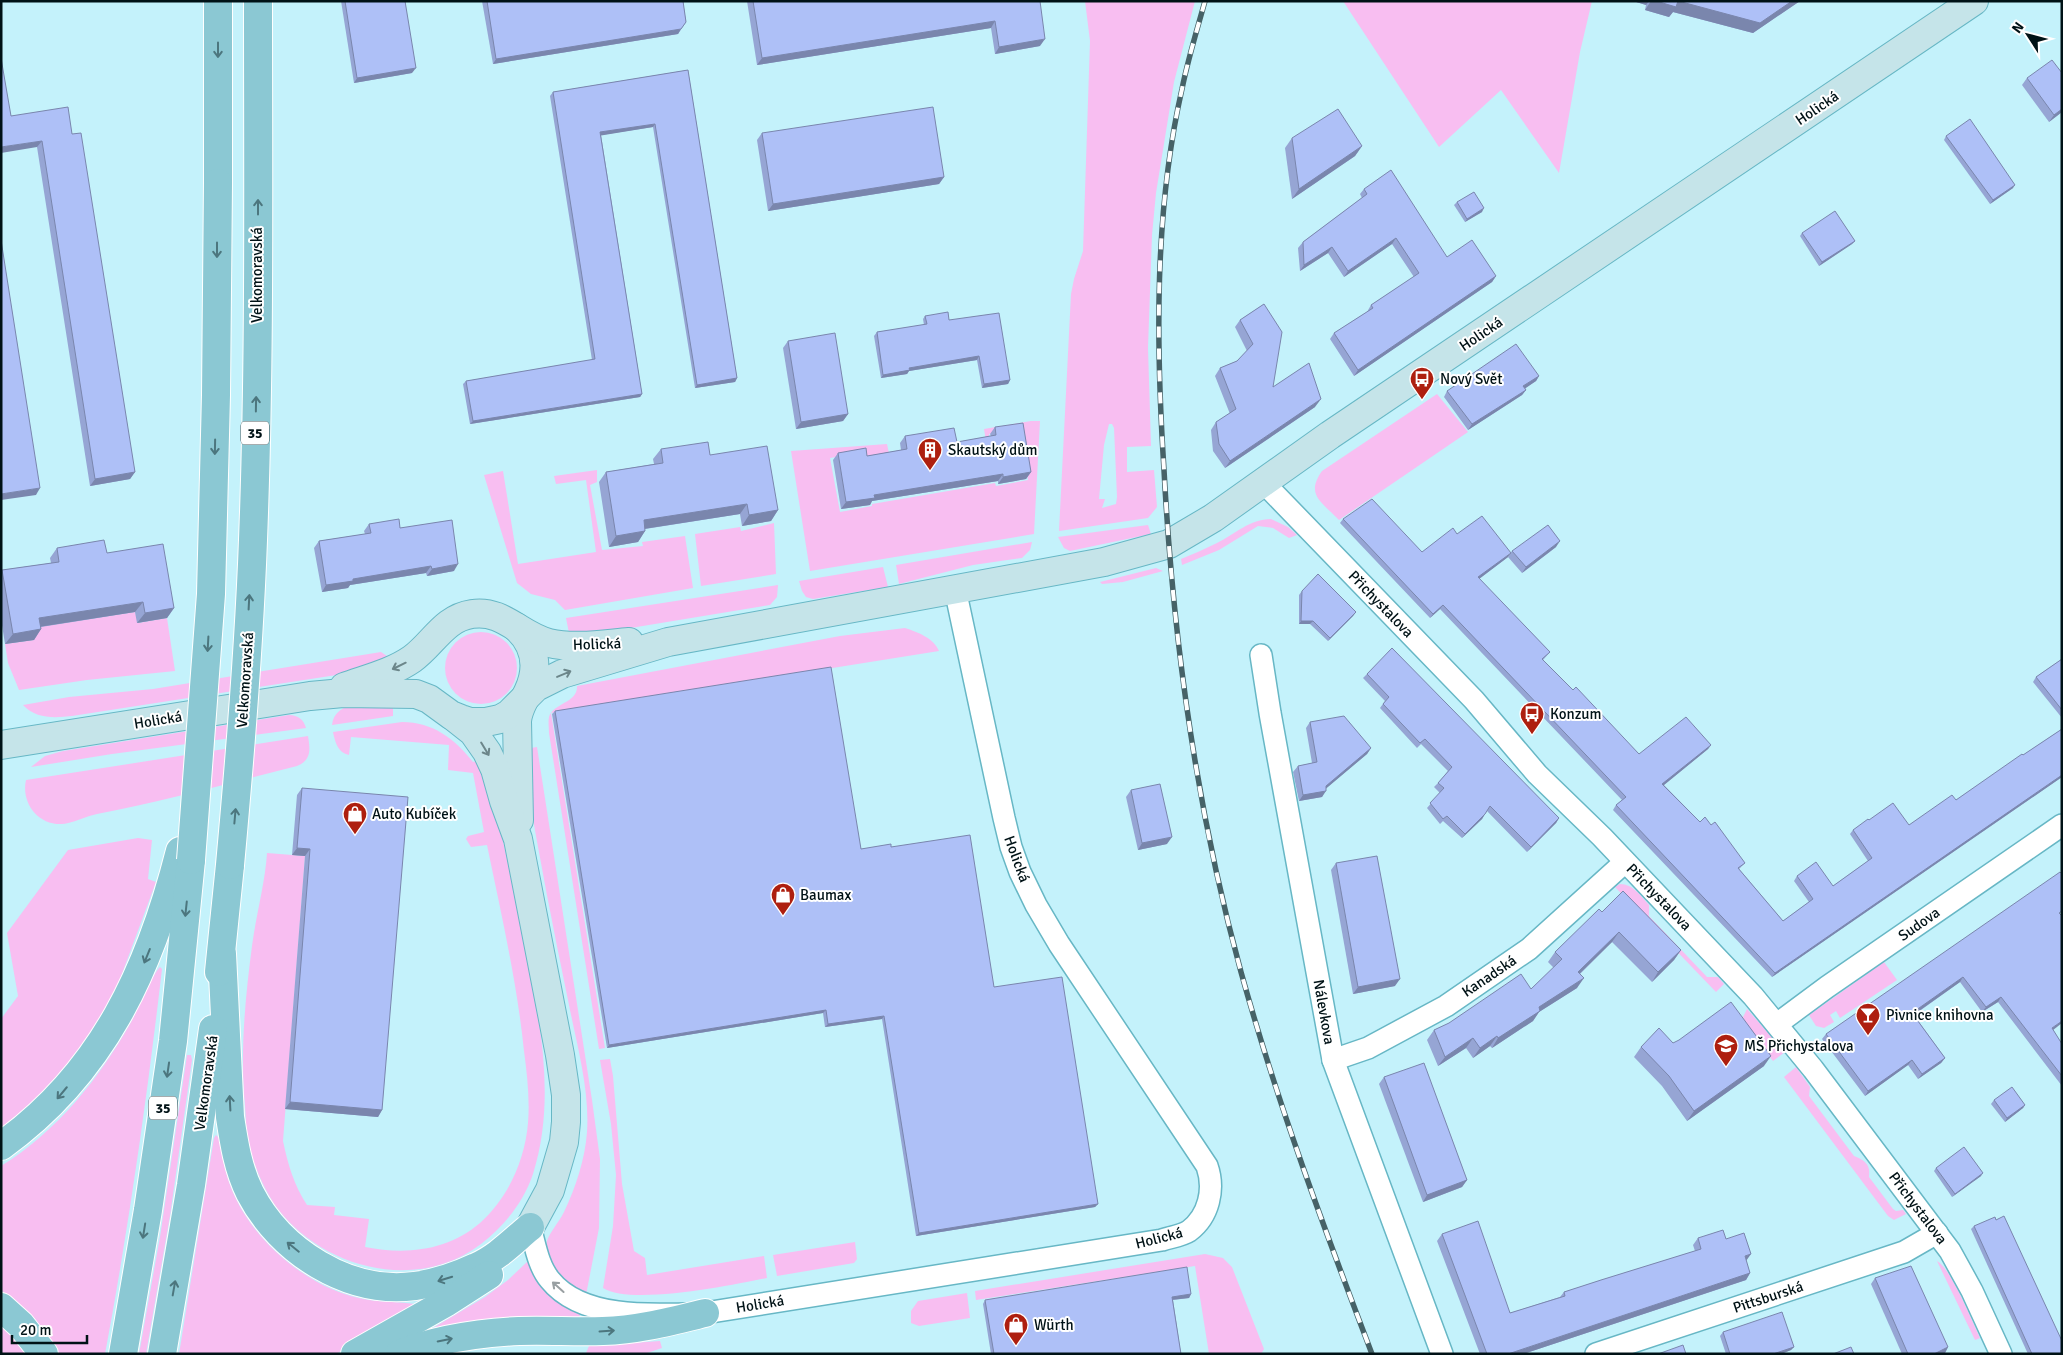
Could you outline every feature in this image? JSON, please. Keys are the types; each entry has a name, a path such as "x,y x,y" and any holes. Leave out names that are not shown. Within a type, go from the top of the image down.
{"main road":[{"name":"35","path":"123,1354 148,1210 172,1041 184,860 198,777 210,604 215,464 218,1"},
{"name":"Velkomoravská","path":"162,1354 207,1083 222,954 240,760 253,540 257,342 258,1"},
{"path":"1,1146 27,1127 54,1102 79,1073 104,1037 138,977 184,860"},
{"path":"222,954 230,1117 235,1147 240,1170 250,1192 262,1214 278,1234 304,1255 326,1269 347,1278 391,1287 413,1286 452,1277 477,1267 497,1255 530,1227"},
{"path":"355,1354 447,1302 490,1274 508,1258 530,1227"},
{"path":"1,1307 21,1324 44,1354"},
{"path":"399,1354 439,1341 467,1336 518,1331 605,1331 655,1325 705,1313"}],"street":[{"name":"Holická","path":"315,696 398,667 416,656 451,622 470,614 492,614 512,623 537,639 558,644 642,642 688,638 896,602 955,589 1104,562 1169,544 1213,518 1330,435 1974,1"},
{"name":"Přichystalova","path":"1264,482 1474,700 1533,770 1626,862 1733,974 1777,1024 1937,1233 1967,1280 2001,1354"},
{"name":"Holická","path":"530,1227 538,1255 549,1279 565,1294 577,1301 603,1310 666,1315 705,1313 1162,1240 1188,1231 1201,1218 1208,1202 1211,1182 1207,1166 1055,938 1036,905 1014,857 955,589"},
{"name":"Holická","path":"512,623 527,640 536,665 532,684 524,700"},
{"path":"436,635 427,654 426,671 431,694 447,711 473,732 487,752 495,769 518,839 559,1046 566,1111 565,1131 559,1164 545,1202 530,1227"},
{"name":"Holická","path":"1,745 343,693 416,694 429,699 447,711 470,722 493,721 509,714 536,687 572,670 688,638"},
{"name":"Nálevkova","path":"1261,655 1333,1060 1442,1354"},
{"path":"518,839 517,721 520,706 524,700"},
{"name":"Sudova","path":"1777,1024 1827,987 2062,825"},
{"name":"Kanadská","path":"1333,1060 1368,1048 1446,1006 1529,949 1626,862"},
{"name":"Pittsburská","path":"1596,1354 1904,1252 1937,1233"}],"shaded area":[{"path":"1085,1 1195,1 1174,82 1156,193 1152,235 1148,348 1151,446 1127,447 1127,472 1154,470 1157,507 1148,518 1059,531 1071,294 1083,251 1090,41","holes":["1109,424 1112,424 1114,428 1117,497 1116,504 1102,508 1105,499 1099,499 1104,445"]},
{"path":"1343,1 1592,1 1580,52 1559,173 1501,90 1439,147"},
{"path":"1437,394 1468,432 1339,520 1317,497 1315,486 1322,471"},
{"path":"1040,421 1034,534 810,571 791,451 887,444 890,458 874,461 873,455 863,457 861,453 830,458 840,512 872,506 872,504 995,483 996,486 1028,480 1019,429 989,434 989,440 986,441 984,429"},
{"path":"597,470 597,482 590,485 602,550 643,546 642,542 685,536 693,588 565,610 555,600 531,594 517,583 484,475 503,471 518,564 596,552 586,480 556,484 554,476"},
{"path":"1271,519 1288,527 1297,535 1289,538 1273,528 1258,526 1219,550 1182,565 1181,559 1217,543 1249,524"},
{"path":"774,523 776,574 701,586 695,534 740,527 741,531"},
{"path":"1148,525 1151,534 1070,551 1064,548 1058,537"},
{"path":"1032,542 1030,550 1022,558 973,565 899,584 896,565"},
{"path":"883,567 888,587 813,599 806,597 799,581"},
{"path":"1156,568 1163,571 1123,582 1102,584 1100,582"},
{"path":"778,585 777,597 770,605 570,638 566,618"},
{"path":"135,612 138,623 167,618 175,671 87,680 19,690 8,663 5,644 34,640 32,628"},
{"path":"905,628 929,639 937,646 939,651 551,713 574,696 577,686 840,636"},
{"path":"481,632 495,635 507,642 514,654 517,668 514,682 507,694 495,701 481,704 467,701 455,694 448,682 445,668 448,654 455,642 467,635"},
{"path":"381,652 390,658 343,674 72,716 52,717 39,715 28,710 23,705 69,697 153,689"},
{"path":"393,701 393,716 332,725 340,711 347,707 356,704"},
{"path":"551,713 605,1048 599,1049 549,733 549,717"},
{"path":"289,715 300,718 306,728 31,767 45,756 63,751"},
{"path":"402,722 424,725 442,733 459,746 473,762 481,760 496,812 526,953 538,1016 545,1080 541,1143 529,1185 512,1213 481,1244 457,1259 431,1267 404,1270 377,1268 350,1261 325,1249 302,1234 282,1214 271,1199 262,1181 249,1145 246,1126 243,1066 245,1006 249,966 267,853 305,856 283,1141 298,1190 307,1205 335,1207 334,1215 369,1219 365,1247 396,1251 411,1250 440,1245 454,1240 480,1223 499,1202 513,1178 523,1151 528,1123 527,1078 513,973 487,845 471,847 466,839 468,836 484,832 473,773 448,770 449,745 351,737 349,755 342,752 336,743 333,732"},
{"path":"308,736 308,757 302,764 297,766 172,798 97,814 68,823 52,823 44,820 28,804 26,796 26,780"},
{"path":"537,747 600,1159 599,1228 586,1295 571,1287 558,1275 546,1253 547,1241 564,1212 579,1173 586,1142 587,1116 582,1066 536,838 527,784 525,749"},
{"path":"138,838 152,840 148,879 156,882 113,998 85,1046 47,1092 1,1131 1,1019 18,996 7,933 68,850"},
{"path":"1620,884 1633,888 1640,894 1649,905 1649,916 1707,977 1718,977 1724,984 1716,992 1615,887"},
{"path":"1884,962 1897,980 1840,1018 1836,1011 1830,1015 1834,1022 1824,1028 1816,1026 1809,1015"},
{"path":"160,967 162,969 137,1162 105,1354 59,1354 29,1314 1,1290 1,1166 58,1121 90,1084 118,1044"},
{"path":"1747,1009 1785,1052 1773,1061 1745,1025 1743,1017"},
{"path":"187,1055 191,1055 192,1060 170,1216 146,1354 139,1354 160,1237"},
{"path":"610,1059 622,1184 634,1251 645,1258 647,1275 764,1256 767,1278 708,1289 658,1295 617,1293 603,1288 613,1226 616,1175 611,1124 600,1060"},
{"path":"1796,1067 1810,1087 1809,1096 1854,1156 1864,1161 1868,1166 1869,1177 1893,1209 1896,1211 1903,1210 1906,1214 1894,1220 1888,1216 1784,1077"},
{"path":"216,1135 219,1138 232,1190 242,1209 254,1228 287,1262 326,1287 369,1300 415,1304 413,1309 336,1354 179,1354"},
{"path":"855,1242 857,1259 854,1263 777,1276 773,1255"},
{"path":"1205,1254 1223,1258 1232,1267 1264,1349 1261,1354 1209,1354 1195,1266 976,1300 975,1291"},
{"path":"528,1261 549,1294 581,1311 577,1326 428,1331 485,1297 508,1280"},
{"path":"1937,1261 1948,1273 1980,1338 1975,1340"},
{"path":"967,1293 970,1318 919,1326 911,1323 911,1311 918,1301"},
{"path":"1,1324 26,1354 1,1354"},
{"path":"660,1341 662,1348 644,1354 586,1353 589,1346"}],"building":[{"path":"345,1 405,1 416,68 357,78"},
{"path":"487,1 683,1 686,22 681,29 496,59"},
{"path":"753,1 1040,1 1045,39 999,47 995,21 762,58"},
{"path":"1656,1 1678,1 1676,7"},
{"path":"1678,1 1792,1 1760,23"},
{"path":"1,58 11,116 68,107 72,134 81,133 135,472 95,479 42,141 1,147"},
{"path":"2052,60 2062,73 2062,109 2054,115 2027,78"},
{"path":"688,70 737,378 697,385 655,124 600,132 642,394 473,421 466,381 595,359 553,92"},
{"path":"933,107 944,177 773,204 762,133"},
{"path":"1338,109 1362,146 1299,189 1292,138"},
{"path":"1970,119 2015,185 1993,200 1946,136"},
{"path":"1391,170 1447,257 1472,240 1496,276 1358,370 1334,333 1373,308 1371,305 1419,273 1396,238 1348,271 1332,247 1304,265 1303,242 1367,194 1364,189"},
{"path":"1474,192 1484,208 1467,219 1457,202"},
{"path":"1835,211 1855,241 1822,262 1802,233"},
{"path":"1,240 40,488 1,494"},
{"path":"1264,304 1282,332 1273,387 1309,363 1321,399 1230,461 1219,444 1216,422 1236,409 1220,368 1237,361 1253,344 1240,320"},
{"path":"948,312 949,320 999,313 1010,380 984,384 979,356 909,368 910,370 883,375 877,332 927,324 925,316"},
{"path":"835,333 848,414 801,422 788,341"},
{"path":"1516,344 1539,376 1523,386 1526,390 1472,424 1447,391"},
{"name":"Skautský dům","path":"1023,423 1031,472 1003,477 1003,474 874,495 875,498 846,502 838,453 866,448 867,456 907,449 905,436 954,428 957,442 996,435 995,427"},
{"path":"708,442 710,455 767,446 778,510 749,515 747,504 644,520 645,531 616,536 606,472 663,463 661,449"},
{"path":"1372,499 1422,552 1453,528 1457,534 1482,516 1511,553 1478,577 1550,652 1542,659 1573,690 1576,687 1639,754 1686,717 1711,745 1662,784 1700,822 1705,817 1711,825 1715,822 1745,863 1738,868 1783,921 1813,899 1797,876 1816,862 1833,886 1872,858 1853,830 1893,803 1909,825 1952,795 1956,800 2062,729 2062,775 1775,973 1616,805 1626,797 1443,605 1433,614 1343,519"},
{"path":"399,519 400,528 452,520 458,564 432,569 431,566 326,585 319,541 371,533 369,524"},
{"path":"1548,525 1560,541 1526,567 1512,551"},
{"path":"104,540 107,553 163,544 174,608 145,613 143,602 39,618 41,629 13,634 2,570 59,562 57,548"},
{"path":"1318,574 1356,612 1330,638 1313,621 1301,621 1302,591"},
{"path":"1392,648 1559,818 1531,847 1490,806 1485,814 1465,834 1447,816 1443,819 1430,803 1444,788 1438,783 1452,767 1425,739 1420,743 1383,704 1389,697 1367,674"},
{"path":"2062,659 2062,710 2036,677"},
{"name":"Baumax","path":"831,667 861,849 891,844 891,847 970,835 994,987 1062,977 1098,1204 919,1233 884,1016 828,1024 826,1010 609,1045 555,711"},
{"path":"1344,716 1371,748 1326,786 1326,791 1303,795 1298,766 1317,762 1310,722"},
{"path":"1160,784 1172,837 1142,843 1131,790"},
{"path":"302,788 408,797 382,1110 290,1102 310,849 297,848"},
{"path":"1377,856 1400,979 1358,987 1336,863"},
{"path":"2060,872 2062,874 2062,911 2059,913 2062,916 2062,1021 2052,1028 2062,1044 2062,1076 2001,997 1986,1007 1963,977 1912,1013 1945,1058 1922,1074 1912,1060 1868,1091 1826,1034"},
{"path":"1623,891 1681,950 1658,972 1619,932 1578,972 1584,978 1539,1007 1540,1011 1480,1048 1473,1038 1445,1057 1434,1030 1449,1023 1521,974 1531,989 1562,959 1555,952 1599,909 1602,912"},
{"name":"MŠ Přichystalova","path":"1731,1002 1771,1056 1694,1111 1669,1076 1641,1047 1659,1028 1673,1043 1679,1040"},
{"path":"1424,1063 1467,1180 1427,1195 1384,1077"},
{"path":"2012,1087 2025,1105 2007,1118 1994,1100"},
{"path":"1964,1147 1983,1173 1955,1194 1936,1168"},
{"path":"2004,1216 2062,1341 2062,1354 2032,1354 1974,1226 1995,1217 1996,1220"},
{"path":"1478,1221 1510,1313 1565,1296 1564,1292 1701,1249 1698,1238 1723,1230 1726,1239 1744,1233 1751,1254 1745,1256 1750,1273 1508,1354 1487,1354 1442,1234"},
{"path":"1911,1266 1948,1347 1934,1354 1908,1354 1875,1278"},
{"path":"1187,1267 1191,1294 1172,1297 1181,1354 994,1354 985,1300"},
{"path":"1782,1312 1794,1347 1773,1354 1730,1354 1723,1332"},
{"path":"1683,1345 1686,1354 1658,1354"},
{"path":"1851,1347 1854,1354 1833,1354"}],"railway":[{"path":"1205,1 1187,67 1173,136 1166,183 1160,279 1161,423 1168,533 1180,660 1199,786 1211,848 1241,972 1286,1117 1372,1354"}],"place":[{"name":"Nový Svět","path":"1422,400"},
{"name":"Skautský dům","path":"930,471"},
{"name":"Konzum","path":"1532,735"},
{"name":"Auto Kubíček","path":"355,835"},
{"name":"Baumax","path":"783,916"},
{"name":"Pivnice knihovna","path":"1868,1036"},
{"name":"MŠ Přichystalova","path":"1726,1067"},
{"name":"Würth","path":"1016,1346"}]}
